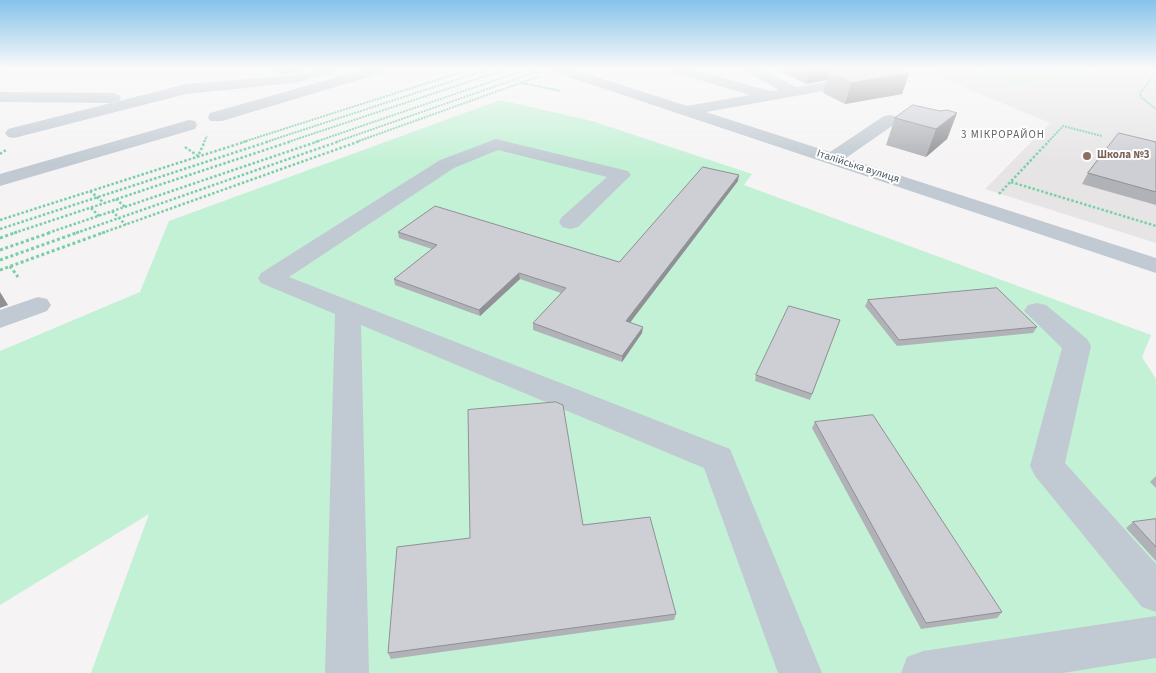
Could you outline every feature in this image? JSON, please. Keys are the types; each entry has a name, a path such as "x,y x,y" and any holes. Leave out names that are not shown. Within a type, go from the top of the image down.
{"street":[{"path":"14,133 141,100"},
{"path":"256,100 261,103"},
{"path":"216,117 270,100"},
{"name":"Італійська вулиця","path":"656,100 1156,266"},
{"path":"685,110 743,100"},
{"path":"832,159 890,120 930,131"},
{"path":"0,180 189,125"},
{"path":"570,222 621,175 496,144 447,164 270,278 718,459 800,673"},
{"path":"0,320 38,305"},
{"path":"347,673 348,310"},
{"path":"1038,311 1076,346 1047,466 1156,593"},
{"path":"923,673 1156,637"}],"path":[{"path":"0,220 373,100"},
{"path":"0,229 392,100"},
{"path":"0,238 413,100"},
{"path":"0,250 436,100"},
{"path":"0,260 456,100"},
{"path":"0,270 473,100"},
{"path":"1145,100 1156,109"},
{"path":"996,198 1063,126 1102,136"},
{"path":"1011,182 1156,226"},
{"path":"90,191 104,203"},
{"path":"116,199 124,207"},
{"path":"91,208 99,216"},
{"path":"112,212 126,225"},
{"path":"10,266 18,277"}],"shaded area":[{"name":"Школа №3","path":"995,100 1156,100 1156,243 985,189 1050,123"}],"green space":[{"path":"502,100 592,121 752,174 744,185 1151,335 1142,357 1156,379 1156,673 91,673 149,514 0,605 0,351 140,292 169,221"}],"building":[{"path":"913,105 957,113 936,129 895,118"},
{"path":"1119,133 1156,142 1156,192 1088,173"},
{"path":"703,167 739,175 626,321 643,327 622,356 533,323 566,288 519,273 479,310 394,279 437,245 398,232 435,206 619,262"},
{"path":"997,288 1037,327 899,340 868,300"},
{"path":"789,306 840,320 812,394 756,375"},
{"path":"556,402 563,405 583,525 650,517 676,614 388,653 397,547 470,538 468,410"},
{"path":"873,415 1002,612 926,623 815,422"},
{"path":"1156,519 1156,547 1133,522"}],"place":[{"name":"Школа №3","path":"1087,156"}],"district":[{"name":"3 МІКРОРАЙОН","path":"1003,136"}]}
